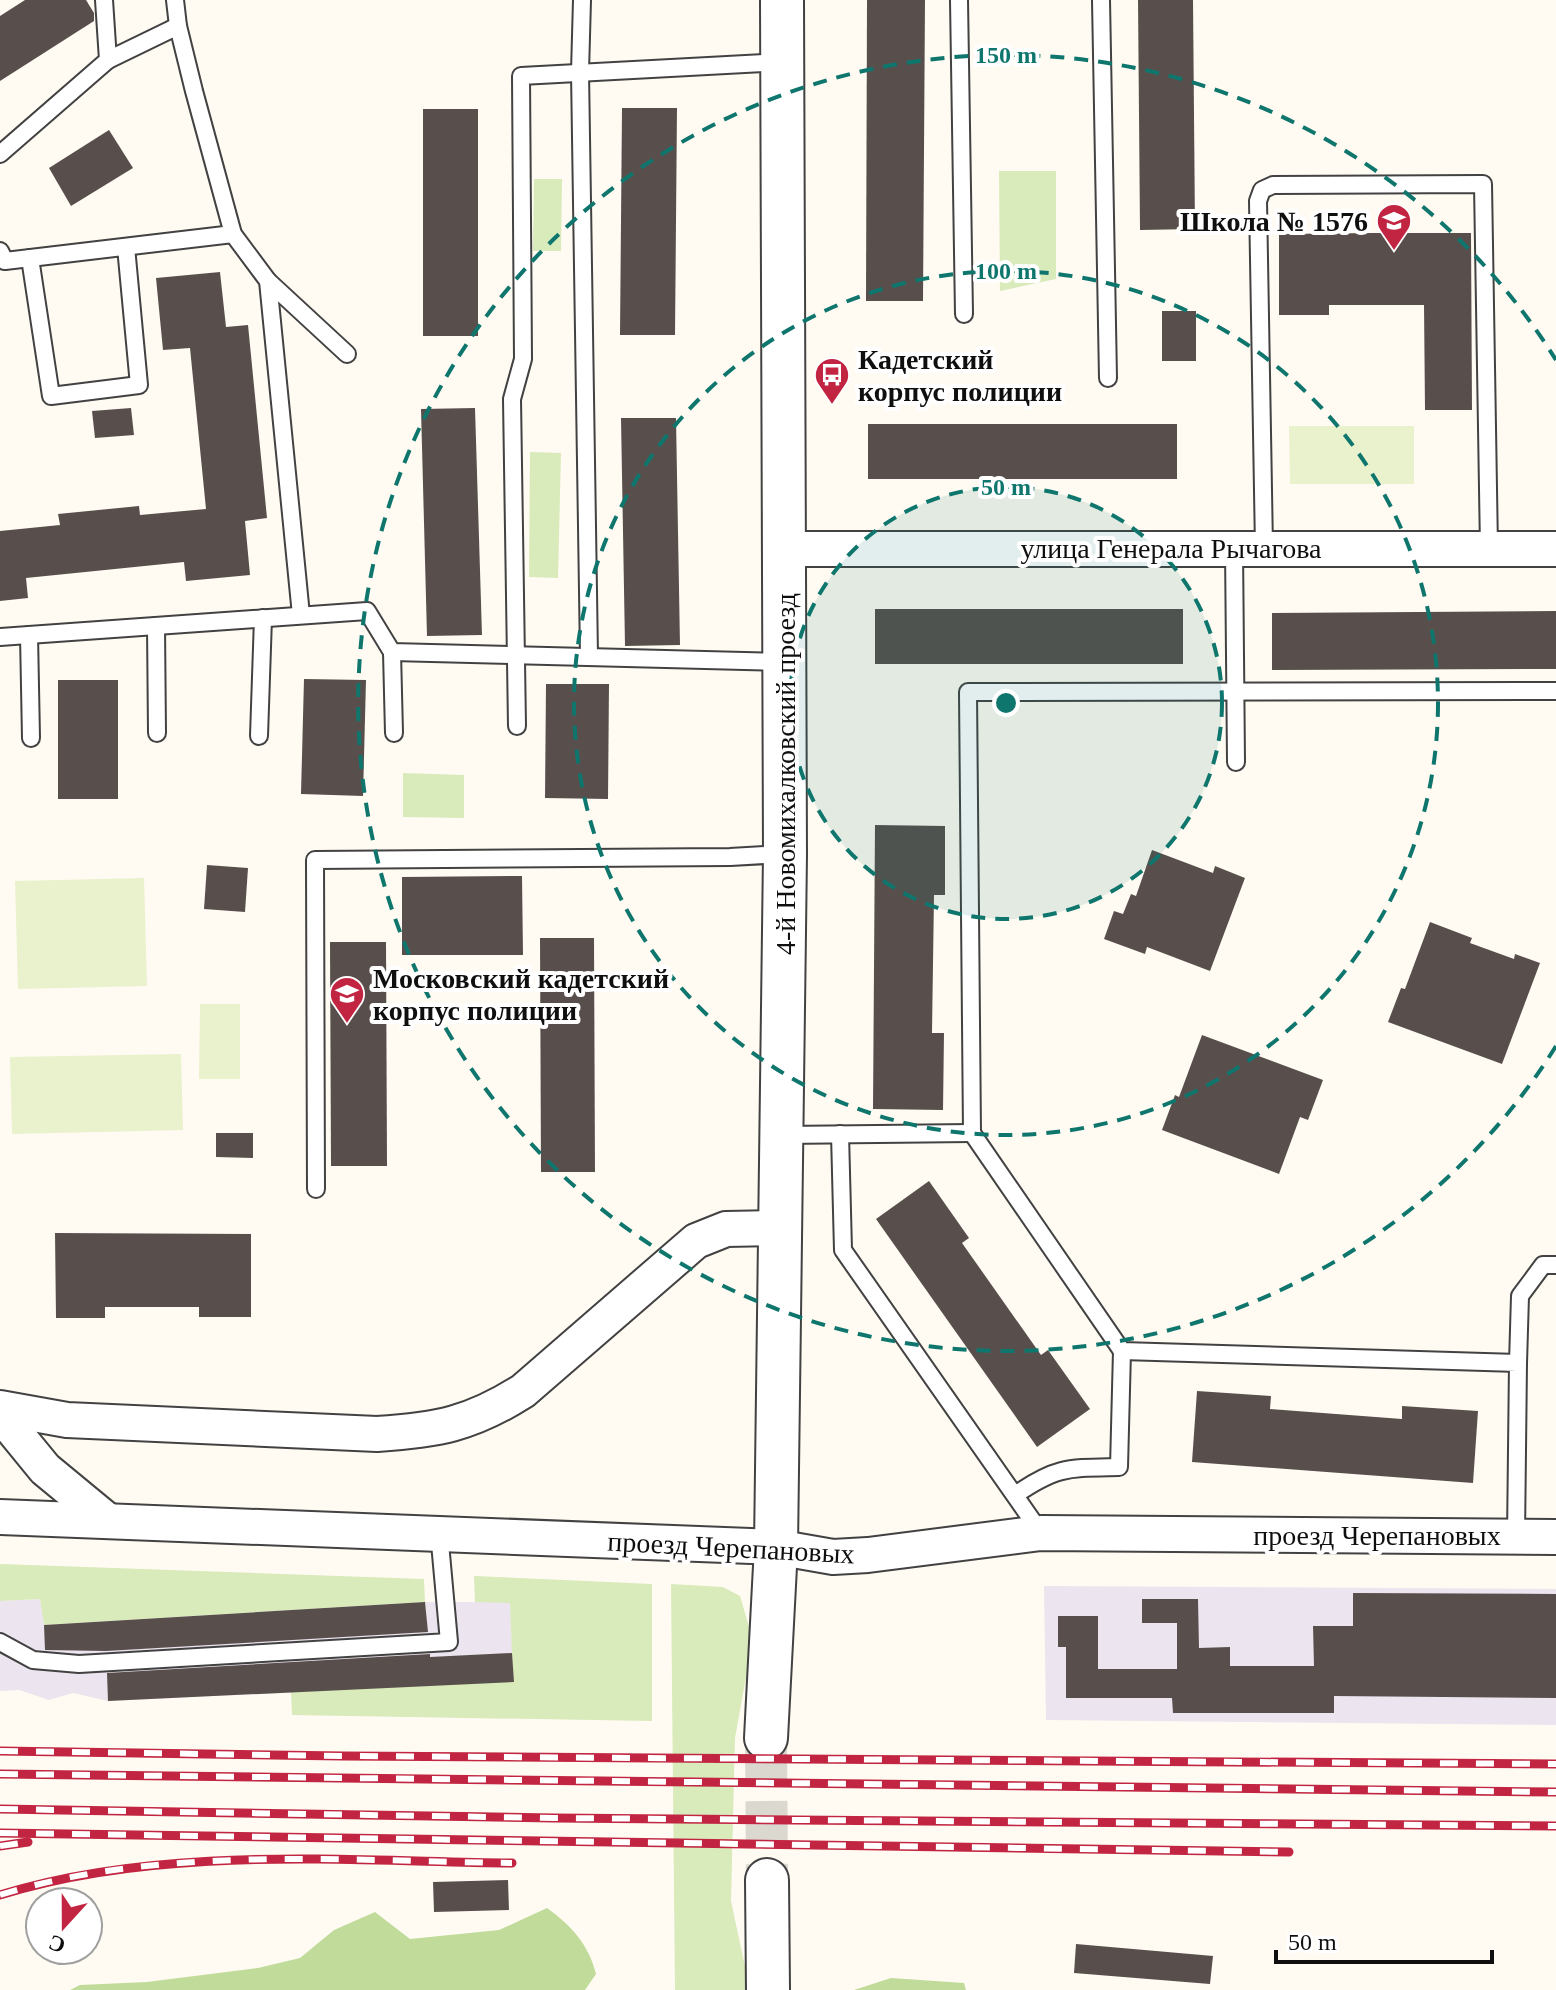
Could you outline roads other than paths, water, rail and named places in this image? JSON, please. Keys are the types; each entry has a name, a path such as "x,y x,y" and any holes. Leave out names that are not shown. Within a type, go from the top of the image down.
{"street":[{"name":"4-й Новомихалковский проезд","path":"766,1738 776,1547 785,854 782,0"},
{"name":"улица Генерала Рычагова","path":"786,549 1556,549"},
{"path":"0,1408 67,1420 377,1434 425,1431 457,1424 492,1410 523,1391 696,1241 726,1229 781,1228"},
{"path":"0,1414 45,1469 108,1521"},
{"name":"проезд Черепановых","path":"0,1517 776,1547 833,1557 1041,1533 1556,1537"},
{"path":"767,1880 768,1990"}],"lane":[{"path":"104,0 108,60"},
{"path":"175,0 178,26 233,234 268,281 347,354"},
{"path":"582,0 580,72 589,656"},
{"path":"959,0 964,314"},
{"path":"1101,0 1108,378"},
{"path":"0,154 108,60 178,26"},
{"path":"517,726 512,399 523,359 521,76 783,62"},
{"path":"1236,762 1235,692 1249,548 1258,201 1262,190 1273,185 1483,184 1489,549"},
{"path":"0,251 5,261 233,234"},
{"path":"30,258 51,396 139,385 126,247"},
{"path":"268,281 301,615"},
{"path":"0,637 367,611 392,652 394,733"},
{"path":"259,736 263,618"},
{"path":"156,626 157,733"},
{"path":"29,635 31,738"},
{"path":"392,652 786,663"},
{"path":"1015,1495 1044,1476 1072,1468 1119,1467 1122,1351 972,1133 968,692 1556,691"},
{"path":"316,1189 315,860 785,854"},
{"path":"782,1135 972,1133"},
{"path":"840,1134 843,1250 1041,1533"},
{"path":"1516,1537 1520,1296 1543,1265 1556,1265"},
{"path":"1122,1351 1518,1363"},
{"path":"0,1642 33,1660 79,1664 449,1642 439,1532"}],"tunnel":[{"path":"766,1738 767,1880"}],"railway":[{"path":"0,1751 1556,1764"},
{"path":"0,1774 1556,1792"},
{"path":"0,1809 554,1818 1556,1826"},
{"path":"0,1833 1289,1852"},
{"path":"0,1846 28,1842"},
{"path":"0,1895 61,1879 189,1862 319,1859 512,1863"}],"place":[{"name":"Школа № 1576","path":"1394,252"},
{"name":"Кадетский корпус полиции","path":"832,406"},
{"name":"Московский кадетский корпус полиции","path":"347,1025"}]}
